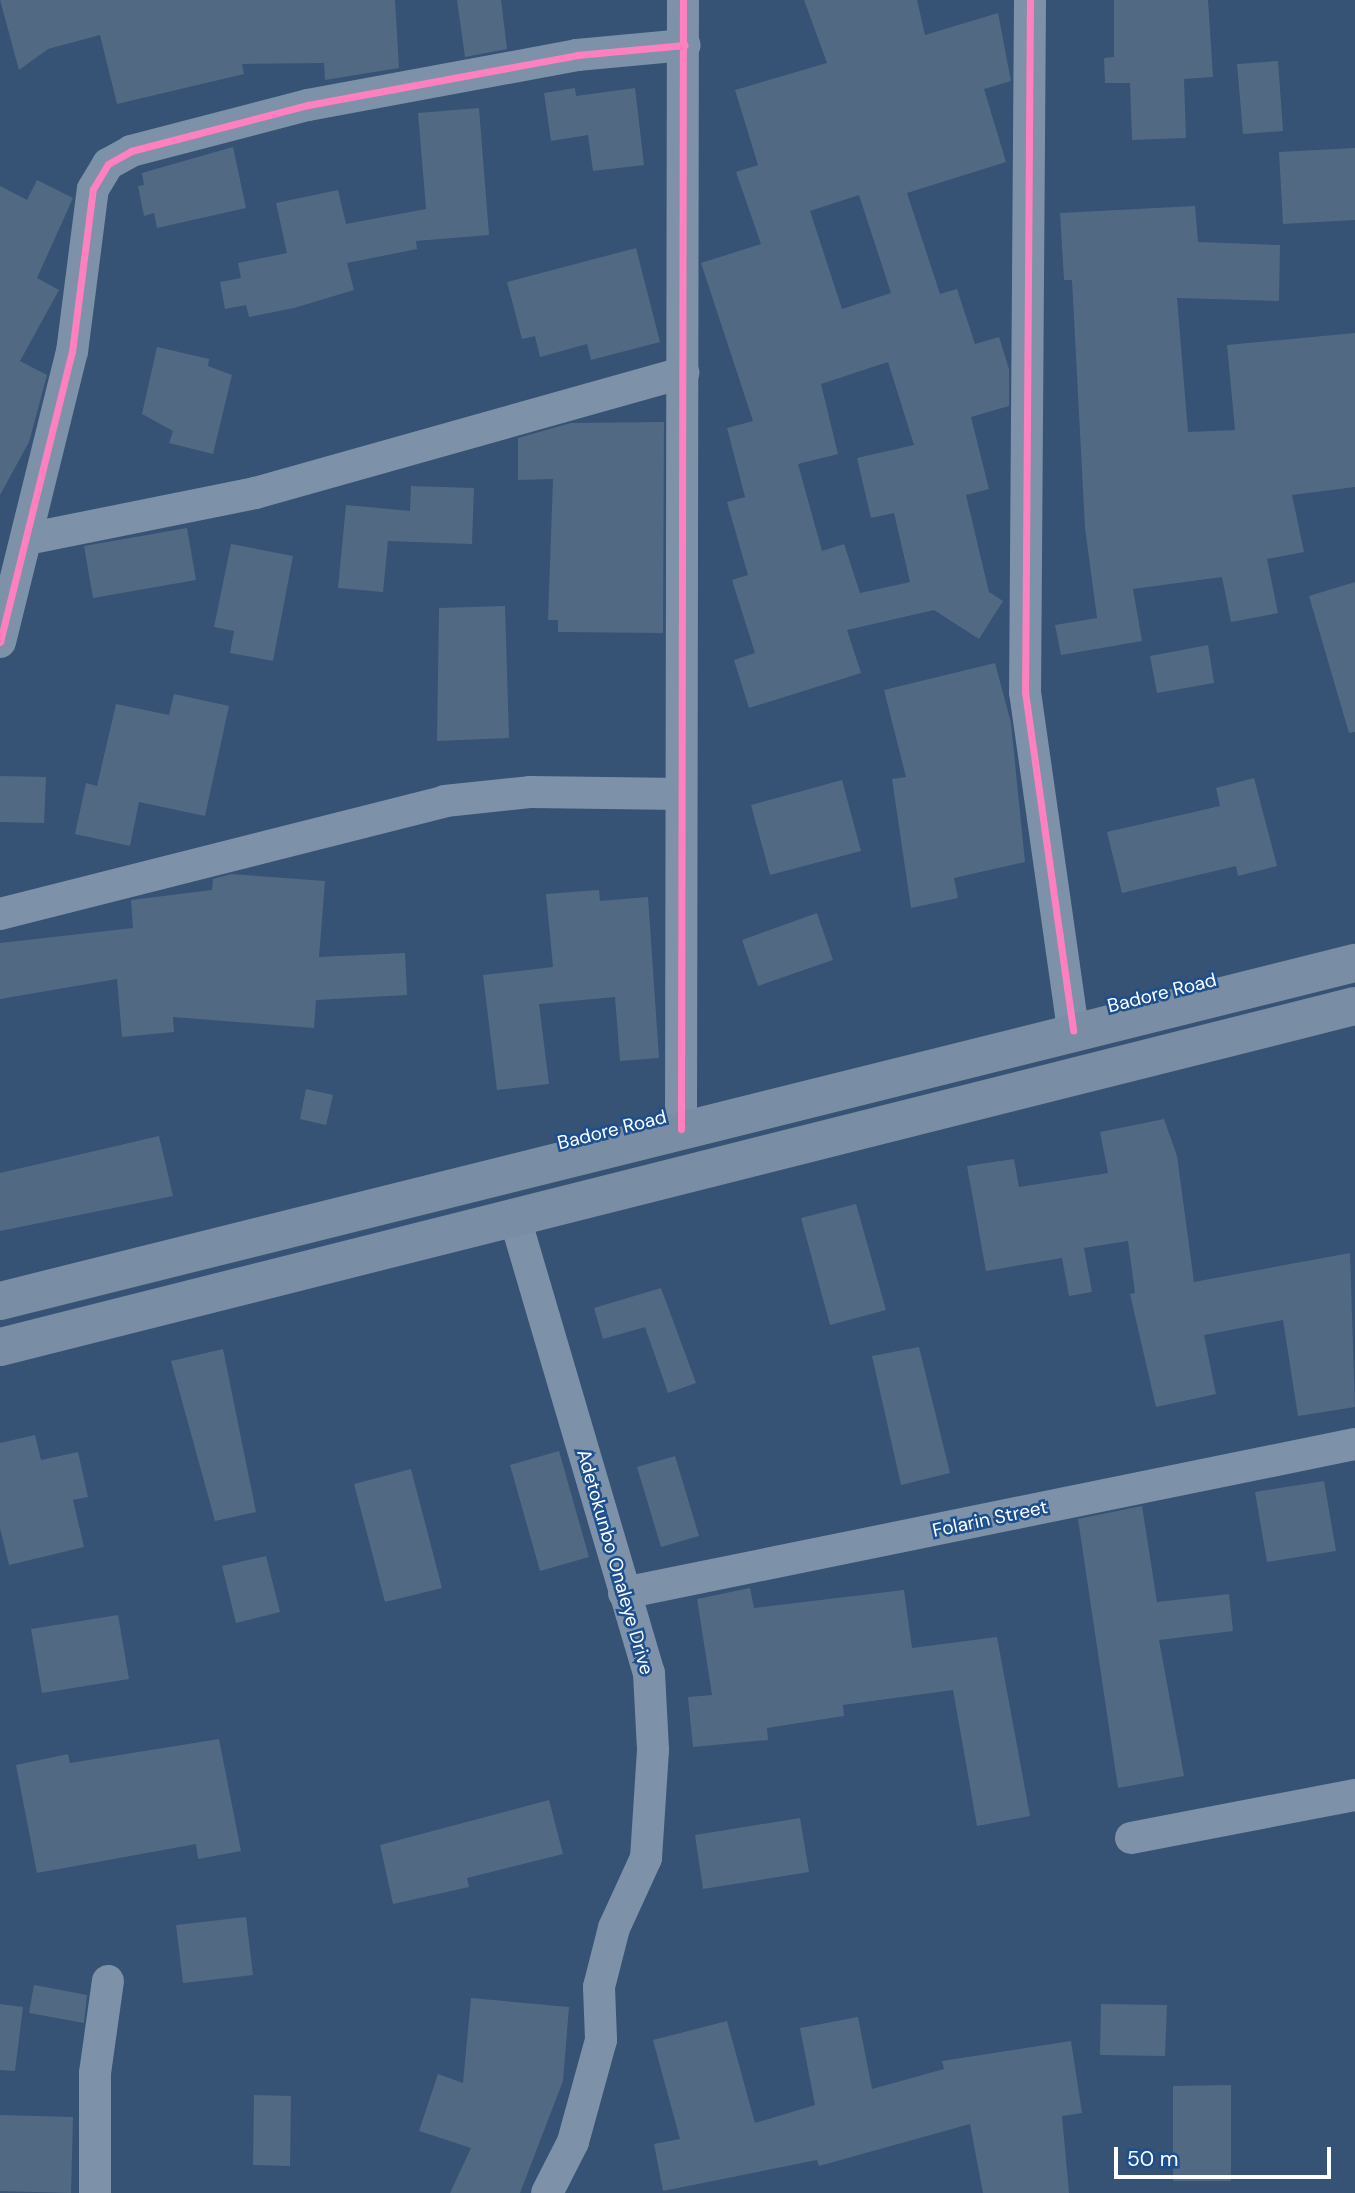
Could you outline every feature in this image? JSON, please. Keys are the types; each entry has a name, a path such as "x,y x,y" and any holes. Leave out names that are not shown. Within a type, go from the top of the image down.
{"main road":[{"name":"Badore Road","path":"0,1301 1073,1031 1355,963"},
{"path":"0,1347 514,1215 1355,1006"}],"street":[{"path":"681,1129 683,0"},
{"path":"1030,0 1025,692 1073,1031"},
{"path":"0,642 16,552 72,352 93,189 108,164 131,151 308,105 577,55 685,45"},
{"path":"16,552 255,493 683,373"},
{"path":"0,914 445,801 530,792 681,794"},
{"name":"Adetokunbo Onaleye Drive","path":"514,1215 649,1673 654,1802 646,1858 614,1928 599,1987 601,2040 573,2141 547,2193"},
{"name":"Folarin Street","path":"624,1593 1355,1444"},
{"path":"1131,1838 1355,1795"},
{"path":"95,2193 95,2073 108,1981"}],"building":[{"path":"0,0 395,0 399,68 325,80 324,63 242,64 244,74 117,104 100,35 48,49 19,70"},
{"path":"457,0 501,0 507,49 465,57"},
{"path":"804,0 917,0 925,35 998,13 1011,81 984,89 1006,162 907,193 940,294 957,289 975,344 999,337 1009,369 1009,406 971,417 989,489 966,495 989,592 1003,601 979,639 934,610 847,630 861,673 749,708 734,660 755,653 732,580 748,575 727,502 745,497 727,428 753,421 701,263 761,244 736,172 758,165 735,90 827,63","holes":["859,195 891,293 842,309 810,211","888,362 914,445 857,458 871,518 894,513 910,582 860,593 844,544 822,551 798,464 838,454 821,384"]},
{"path":"1114,0 1208,0 1213,77 1184,79 1186,138 1132,140 1130,83 1105,83 1104,58 1114,57"},
{"path":"1278,61 1283,131 1243,134 1237,64"},
{"path":"575,88 576,96 635,88 644,165 593,171 588,135 551,141 544,93"},
{"path":"479,108 489,235 416,241 417,249 347,263 354,290 294,308 249,317 246,305 225,309 220,282 241,278 238,263 287,253 276,203 338,190 346,224 426,209 418,113"},
{"path":"233,147 246,208 157,228 154,213 144,216 138,186 144,185 142,173"},
{"path":"1355,148 1355,220 1283,224 1279,152"},
{"path":"37,180 73,198 37,278 59,290 20,361 47,375 29,442 0,495 0,186 27,200"},
{"path":"1195,206 1198,242 1280,245 1279,301 1177,298 1188,432 1235,430 1227,345 1355,333 1355,487 1292,495 1304,552 1267,559 1278,613 1231,622 1222,577 1133,589 1142,641 1061,655 1055,625 1097,618 1085,528 1072,280 1064,280 1060,213"},
{"path":"636,248 660,342 591,360 587,344 540,357 535,336 522,339 507,282"},
{"path":"157,347 209,359 208,366 232,375 213,454 169,443 173,431 142,414"},
{"path":"664,422 663,633 558,632 558,620 548,620 553,479 518,480 518,438 571,423"},
{"path":"411,486 474,488 472,544 388,541 383,592 338,588 346,505 410,511"},
{"path":"187,528 196,580 93,598 84,546"},
{"path":"231,544 293,556 273,661 230,653 234,631 214,627"},
{"path":"1355,582 1355,732 1349,733 1309,596"},
{"path":"505,606 509,738 437,741 439,608"},
{"path":"1208,645 1214,683 1157,693 1150,656"},
{"path":"995,663 1011,723 1025,862 954,878 958,898 911,908 892,779 906,777 884,690"},
{"path":"174,694 229,706 205,816 139,802 130,846 75,834 86,783 97,786 116,704 169,715"},
{"path":"0,776 46,777 44,823 0,822"},
{"path":"1254,778 1277,866 1238,876 1236,866 1122,893 1107,832 1220,806 1216,788"},
{"path":"842,780 861,851 770,875 751,805"},
{"path":"231,874 325,881 319,957 405,953 407,995 316,1000 314,1028 173,1017 174,1032 122,1037 117,979 0,999 0,943 133,928 131,900 212,890 213,879"},
{"path":"599,890 600,901 648,897 659,1058 620,1061 615,997 539,1004 549,1084 497,1090 483,975 553,967 546,894"},
{"path":"817,913 833,960 758,986 742,940"},
{"path":"306,1089 333,1095 326,1125 300,1119"},
{"path":"1164,1119 1177,1156 1194,1282 1350,1253 1355,1407 1298,1416 1283,1320 1204,1335 1216,1394 1156,1407 1130,1294 1135,1293 1128,1241 1084,1248 1092,1292 1069,1296 1062,1258 986,1271 967,1166 1014,1159 1019,1187 1108,1173 1100,1132"},
{"path":"159,1136 173,1196 0,1231 0,1173"},
{"path":"856,1204 886,1310 830,1325 801,1218"},
{"path":"661,1288 696,1383 668,1393 645,1327 603,1339 594,1308"},
{"path":"919,1347 950,1473 901,1485 872,1356"},
{"path":"223,1349 256,1512 215,1521 171,1361"},
{"path":"35,1435 41,1460 78,1452 88,1497 73,1500 84,1547 9,1565 0,1528 0,1443"},
{"path":"559,1451 589,1557 540,1571 510,1465"},
{"path":"675,1456 699,1536 661,1547 637,1467"},
{"path":"411,1469 442,1588 385,1602 354,1484"},
{"path":"1324,1481 1336,1551 1267,1562 1255,1492"},
{"path":"1142,1506 1157,1602 1229,1594 1233,1631 1159,1640 1184,1776 1118,1788 1078,1519"},
{"path":"266,1556 280,1612 236,1623 222,1566"},
{"path":"750,1588 754,1608 904,1590 912,1648 997,1637 1030,1816 977,1826 953,1690 843,1705 844,1716 767,1728 768,1740 693,1747 688,1697 712,1695 697,1599"},
{"path":"118,1615 129,1679 42,1693 31,1629"},
{"path":"219,1739 241,1851 198,1859 196,1844 37,1873 16,1765 68,1754 70,1763"},
{"path":"549,1800 563,1854 467,1878 469,1887 393,1904 380,1845"},
{"path":"800,1818 809,1872 703,1889 695,1835"},
{"path":"246,1917 253,1975 183,1983 176,1925"},
{"path":"34,1985 87,1995 84,2023 29,2013"},
{"path":"471,1998 569,2007 563,2081 520,2193 450,2193 471,2148 419,2131 438,2074 463,2083"},
{"path":"0,2004 23,2007 15,2071 0,2070"},
{"path":"1101,2004 1167,2005 1165,2056 1100,2055"},
{"path":"858,2017 872,2089 944,2069 942,2061 1071,2041 1082,2113 1062,2116 1069,2193 983,2193 970,2124 819,2166 817,2160 663,2191 654,2144 680,2139 653,2040 727,2021 755,2123 815,2105 800,2028"},
{"path":"1231,2085 1231,2181 1173,2181 1173,2086"},
{"path":"254,2095 291,2096 290,2166 253,2165"},
{"path":"0,2115 73,2117 71,2193 0,2191"}],"cycle path":[{"path":"681,1129 683,0"},
{"path":"1030,0 1025,692 1073,1031"},
{"path":"0,642 72,352 93,189 108,164 131,151 308,105 577,55 685,45"}]}
